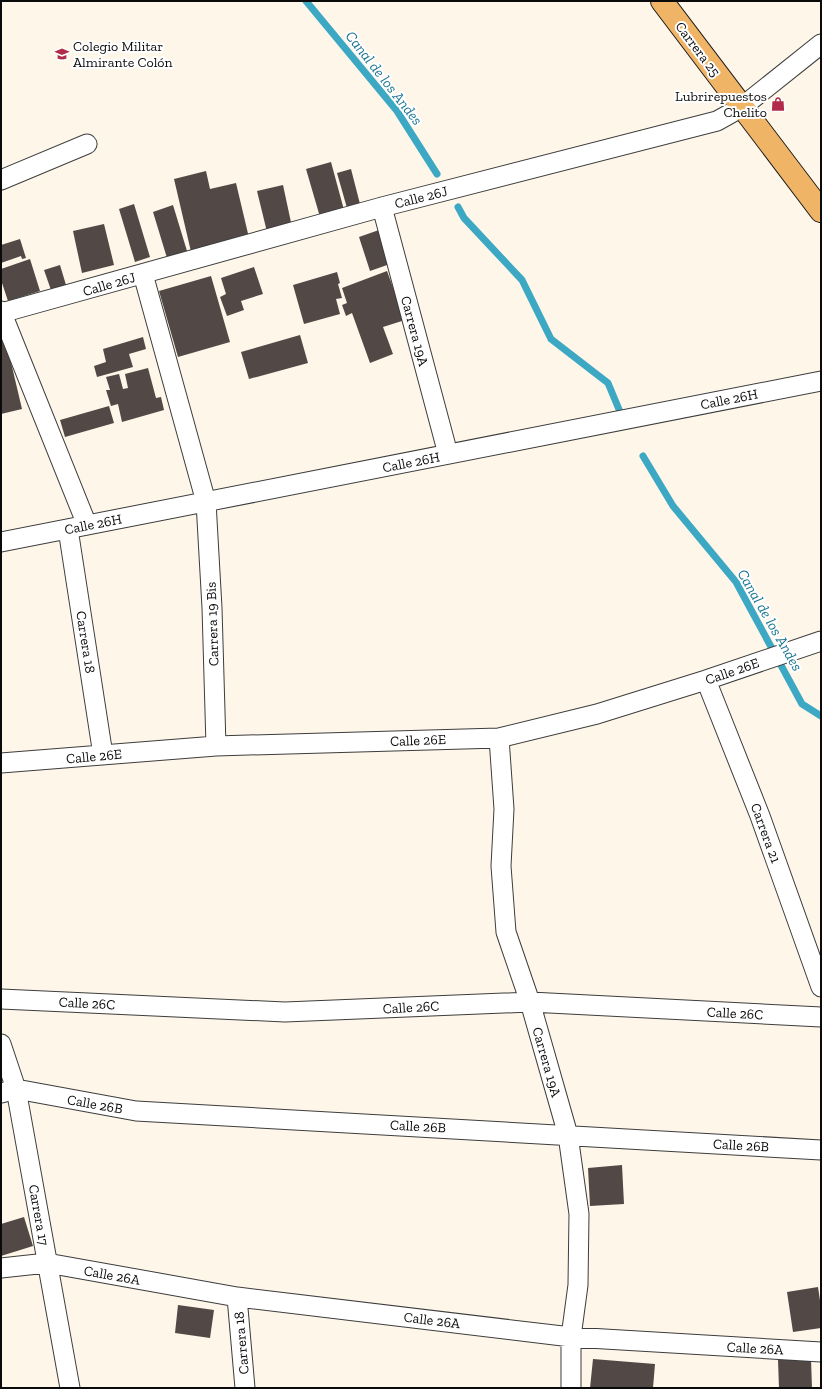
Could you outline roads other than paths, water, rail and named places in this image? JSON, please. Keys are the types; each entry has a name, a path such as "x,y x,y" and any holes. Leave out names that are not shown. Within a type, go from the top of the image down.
{"main road":[{"name":"Carrera 25","path":"662,1 821,209"}],"street":[{"name":"Calle 26J","path":"1,312 382,207 717,121 742,107 821,44"},
{"path":"1,180 87,144"},
{"name":"Carrera 19A","path":"382,207 448,454"},
{"name":"Carrera 19 Bis","path":"143,274 206,502 212,608 216,746"},
{"path":"1,312 88,525"},
{"name":"Calle 26H","path":"1,542 821,381"},
{"name":"Carrera 18","path":"68,529 103,755"},
{"name":"Calle 26E","path":"1,763 216,746 499,738 597,714 706,680 815,642"},
{"name":"Carrera 21","path":"706,680 760,816 821,988"},
{"name":"Carrera 19A","path":"499,738 504,809 501,866 506,932 530,1002 568,1135 579,1214 578,1285 571,1337 571,1388"},
{"name":"Calle 26C","path":"1,999 285,1012 530,1002 821,1017"},
{"name":"Carrera 17","path":"1,1044 9,1091 47,1263 70,1388"},
{"name":"Calle 26B","path":"9,1091 136,1111 821,1150"},
{"name":"Calle 26A","path":"1,1268 47,1263 237,1297 571,1337 821,1352"},
{"name":"Carrera 18","path":"237,1297 246,1388"}],"waterway":[{"name":"Canal de los Andes","path":"306,1 397,111 437,174"},
{"name":"Canal de los Andes","path":"458,207 464,218 522,280 551,339 608,383 623,419"},
{"name":"Canal de los Andes","path":"643,456 673,506 736,582 802,704 821,716"}],"place":[{"name":"Colegio Militar Almirante Colón","path":"62,54"},
{"name":"Lubrirepuestos Chelito","path":"778,104"}]}
